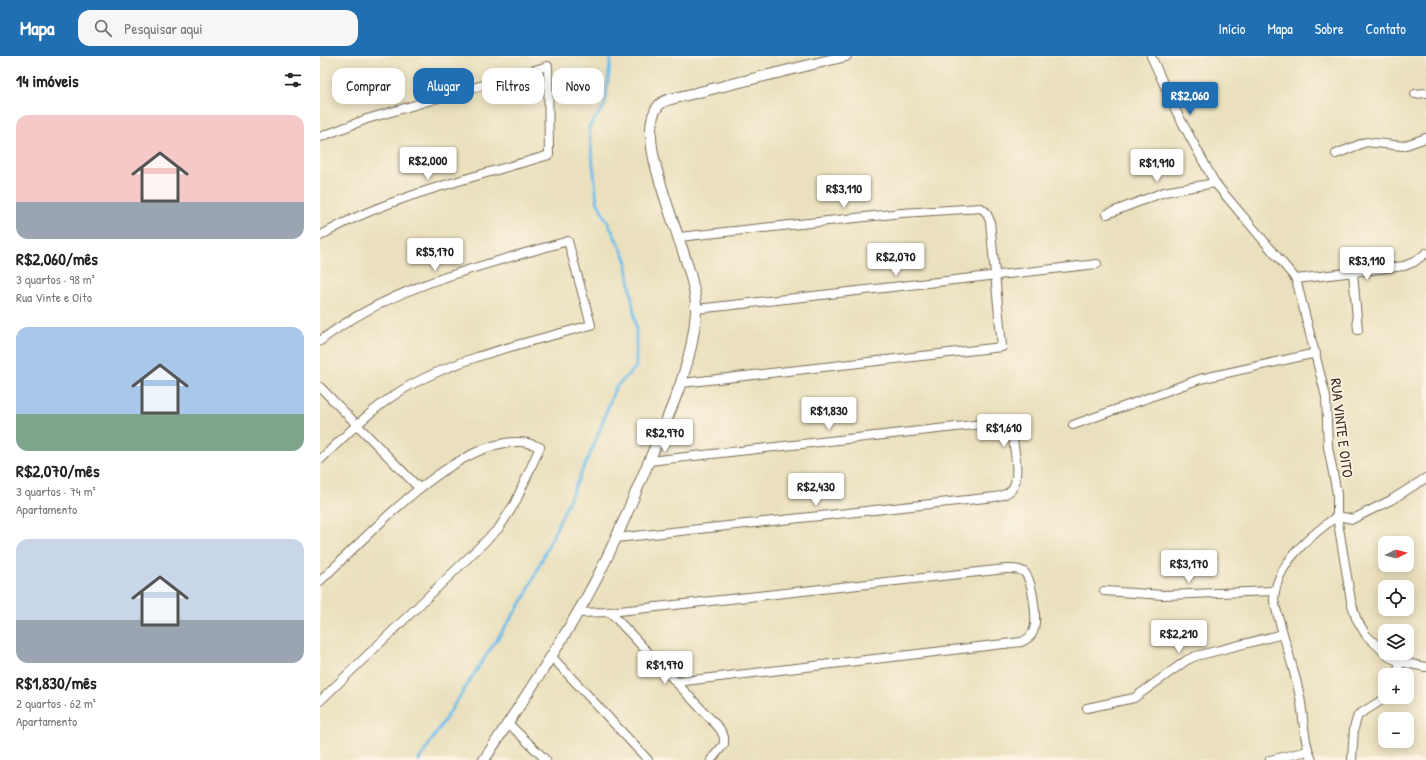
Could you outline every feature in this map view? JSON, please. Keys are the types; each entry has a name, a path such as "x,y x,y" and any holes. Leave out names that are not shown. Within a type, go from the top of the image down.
{"street":[{"path":"484,760 578,613 616,538 682,383 689,354 696,309 689,268 660,182 651,142 652,122 658,106 675,98 846,56"},
{"name":"RUA VINTE E OITO","path":"1151,56 1176,111 1215,183 1296,279 1326,397 1328,447 1337,494 1337,516 1351,601 1356,618 1366,635 1389,657 1400,662 1426,667"},
{"path":"320,137 367,119 548,66 549,155 412,196 351,220 320,236"},
{"path":"1415,94 1426,93"},
{"path":"1336,154 1366,142 1403,146 1426,138"},
{"path":"1107,214 1164,192 1215,183"},
{"path":"679,237 902,213 978,207 986,212 990,221 1002,347 682,383"},
{"path":"320,341 369,310 421,287 498,261 568,241 591,325 505,350 431,375 400,392 357,424 320,460"},
{"path":"1296,279 1404,266 1414,262 1426,253"},
{"path":"696,309 1097,264"},
{"path":"1353,273 1358,330"},
{"path":"1073,425 1200,379 1316,353"},
{"path":"320,387 419,488"},
{"path":"616,538 995,497 1006,494 1012,489 1017,473 1010,421 649,461"},
{"path":"320,581 419,488 449,466 492,446 511,442 522,442 540,448 515,503 499,528 320,701"},
{"path":"1312,760 1308,751 1300,697 1292,662 1274,601 1274,591 1280,575 1286,564 1319,529 1337,516 1353,519 1391,500 1426,478"},
{"path":"578,613 610,612 1006,569 1017,569 1024,572 1031,586 1034,628 1030,637 1021,642 676,682"},
{"path":"1104,591 1164,595 1274,591"},
{"path":"610,612 723,734 724,746 711,760"},
{"path":"1087,708 1134,698 1187,660 1196,656 1283,634"},
{"path":"551,656 648,760"},
{"path":"1399,668 1400,662"},
{"path":"1352,760 1354,728 1358,715 1378,703"},
{"path":"508,723 546,760"},
{"path":"1270,760 1308,751"}],"waterway":[{"path":"419,760 525,597 594,445 615,388 636,367 636,326 626,259 597,201 589,127 605,105 611,56"}]}
